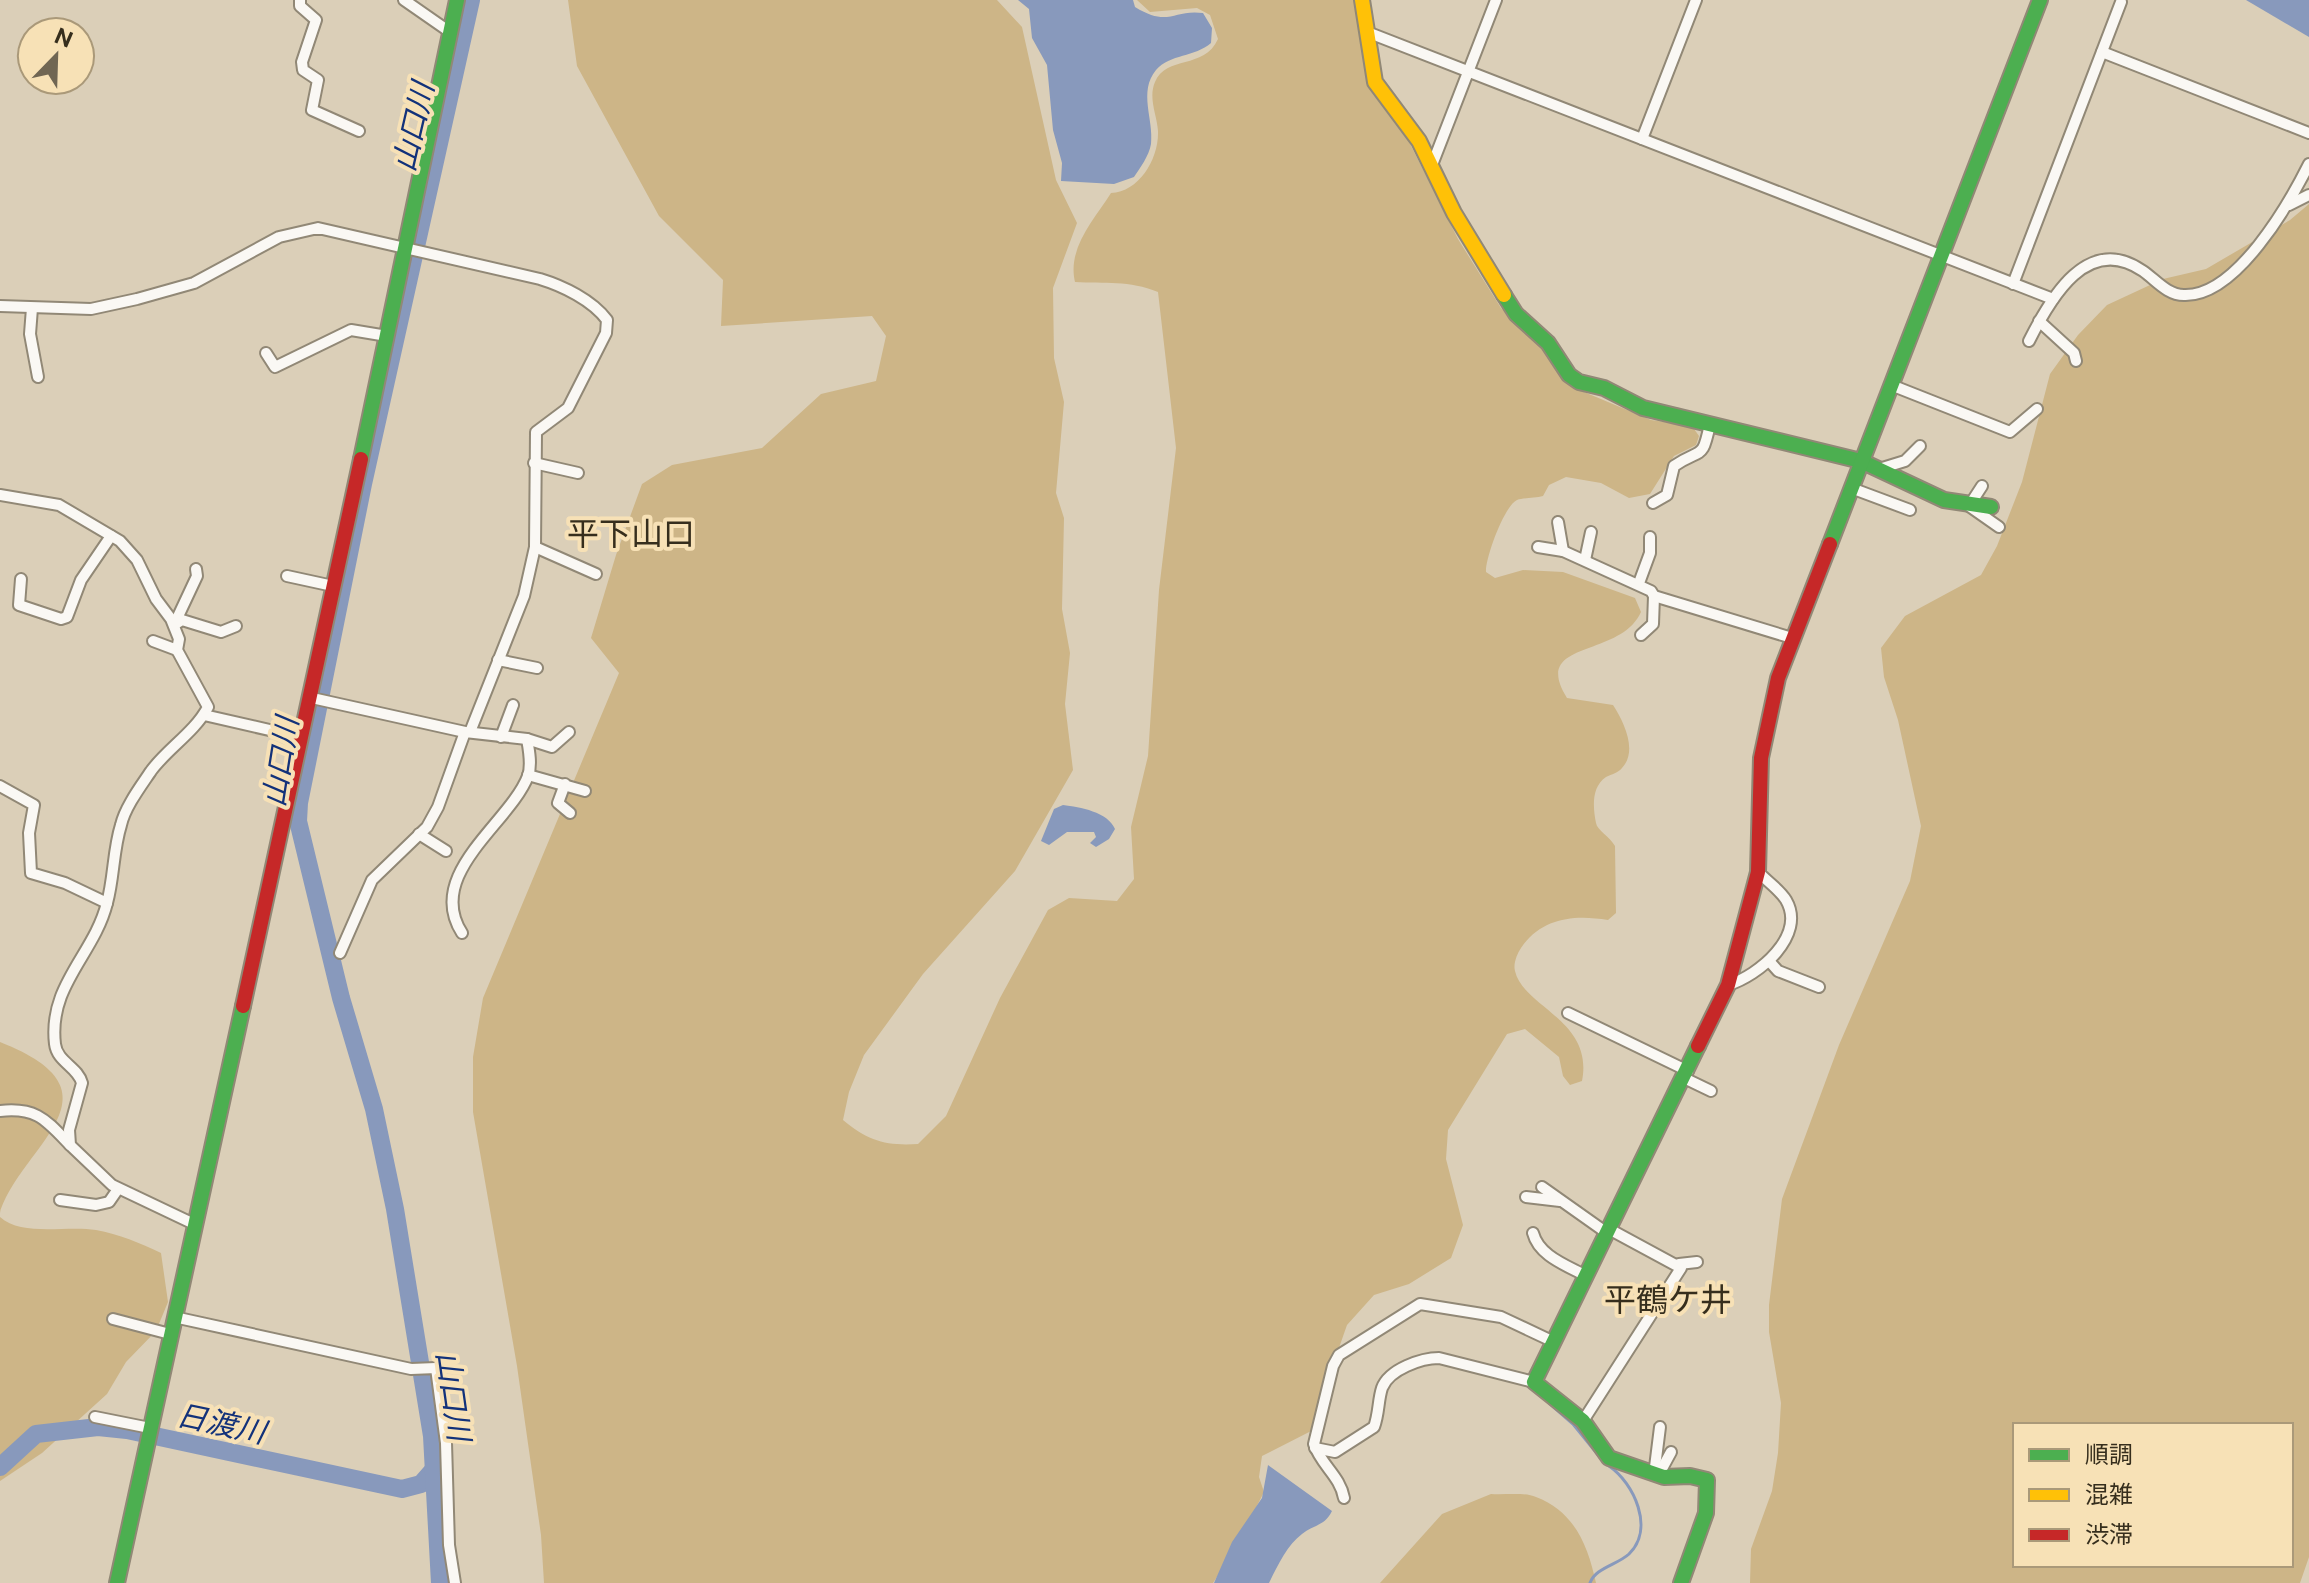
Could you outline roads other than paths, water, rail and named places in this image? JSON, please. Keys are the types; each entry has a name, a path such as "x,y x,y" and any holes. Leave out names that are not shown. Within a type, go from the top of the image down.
{"street":[{"path":"300,0 300,6 316,20 302,62 303,70 318,80 312,110 359,131"},
{"path":"404,0 450,32"},
{"path":"117,1583 300,737 315,699 333,586 408,249 457,0"},
{"path":"1362,0 1375,82 1412,130 1465,232 1516,314 1548,343 1569,375 1643,408 1861,461 1944,500 1991,507"},
{"path":"1432,165 1496,0"},
{"path":"1642,139 1696,0"},
{"path":"1534,1382 1728,985 1758,872 1765,733 1792,638 2040,0"},
{"path":"2013,284 2121,2"},
{"path":"1367,32 2053,299"},
{"path":"2102,52 2309,133"},
{"path":"2029,341 2053,299 2088,263 2110,257 2134,265 2174,293 2197,294 2212,289 2244,260 2289,205 2309,164"},
{"path":"2289,205 2309,195"},
{"path":"0,306 91,309 137,299 194,283 279,237 318,228 556,284 601,311 607,320 606,333 568,408 536,432 535,547 524,596 438,807 419,834 372,880 340,953"},
{"path":"32,308 30,334 38,377"},
{"path":"2039,321 2074,353 2076,361"},
{"path":"266,353 275,367 351,330 387,336"},
{"path":"1891,385 2010,432 2037,409"},
{"path":"1653,503 1667,495 1674,466 1705,449 1710,424"},
{"path":"1879,469 1905,461 1920,446"},
{"path":"534,463 578,473"},
{"path":"1969,506 1982,486"},
{"path":"1851,488 1910,510"},
{"path":"0,495 52,502 111,536 137,560 174,625 179,639 177,650"},
{"path":"1969,506 1999,527"},
{"path":"1558,522 1563,551"},
{"path":"1585,560 1591,532"},
{"path":"21,579 19,605 61,619 67,617 81,580 111,536"},
{"path":"1639,583 1650,553 1650,537"},
{"path":"535,547 596,574"},
{"path":"1538,547 1563,551 1585,560 1639,583 1654,596 1792,638"},
{"path":"174,625 197,576 196,569"},
{"path":"287,576 333,586"},
{"path":"1641,635 1653,624 1654,596"},
{"path":"174,625 182,620 221,632 236,626"},
{"path":"70,1145 69,1130 82,1083 80,1076 57,1053 55,1024 67,975 88,948 107,903 121,822 152,770 208,707 177,650 153,641"},
{"path":"498,660 537,668"},
{"path":"315,699 467,732 527,739 552,747 569,732"},
{"path":"501,737 513,705"},
{"path":"204,715 300,737"},
{"path":"462,933 453,909 455,886 474,847 528,775 527,739"},
{"path":"528,775 585,791"},
{"path":"565,784 558,803 570,813"},
{"path":"0,786 34,805 29,833 31,873 65,883 107,903"},
{"path":"419,834 446,851"},
{"path":"1728,985 1770,962 1786,937 1791,915 1785,899 1758,872"},
{"path":"1770,962 1778,971 1819,987"},
{"path":"1568,1013 1686,1074 1711,1091"},
{"path":"0,1111 28,1110 43,1118 118,1189 194,1224"},
{"path":"1542,1187 1608,1231 1679,1264 1697,1262"},
{"path":"60,1200 96,1205 109,1202 118,1189"},
{"path":"1526,1197 1562,1201"},
{"path":"1533,1233 1536,1245 1586,1276"},
{"path":"1583,1421 1681,1268 1679,1264"},
{"path":"1344,1498 1340,1481 1315,1448 1315,1432 1337,1358 1420,1304 1501,1317 1554,1342"},
{"path":"174,1317 417,1370 436,1368 446,1443 449,1545 455,1583"},
{"path":"113,1319 170,1334"},
{"path":"1315,1448 1335,1452 1374,1427 1385,1383 1397,1371 1426,1360 1439,1358 1534,1382 1583,1421 1609,1458 1656,1475 1704,1477 1709,1486 1706,1513 1681,1583"},
{"path":"95,1417 149,1432"},
{"path":"1656,1475 1660,1427"},
{"path":"1656,1475 1671,1452"}],"water":[{"path":"1018,0 1133,0 1135,7 1156,16 1203,13 1212,28 1211,43 1162,65 1151,78 1147,96 1151,144 1134,177 1114,184 1061,181 1062,163 1053,130 1047,65 1032,38 1029,9"},
{"path":"2246,0 2309,0 2309,37"},
{"path":"1063,805 1100,814 1115,829 1109,839 1096,847 1090,843 1096,837 1094,832 1067,832 1049,845 1041,841 1054,809"},
{"path":"1268,1465 1332,1511 1326,1520 1302,1534 1292,1544 1269,1583 1214,1583 1232,1542 1262,1498"}],"waterway":[{"name":"山口川","path":"440,1583 432,1436 395,1209 374,1109 341,998 298,821 299,803 363,484 471,0"},
{"path":"1549,1403 1573,1424 1603,1461"},
{"name":"日渡川","path":"0,1467 36,1434 98,1427 127,1430 402,1489 421,1484 435,1468"},
{"path":"1590,1583 1601,1570 1629,1554 1637,1544 1640,1532 1641,1520 1633,1495 1609,1466"}],"district":[{"name":"平下山口","path":"631,534"},
{"name":"平鶴ケ井","path":"1668,1300"}]}
